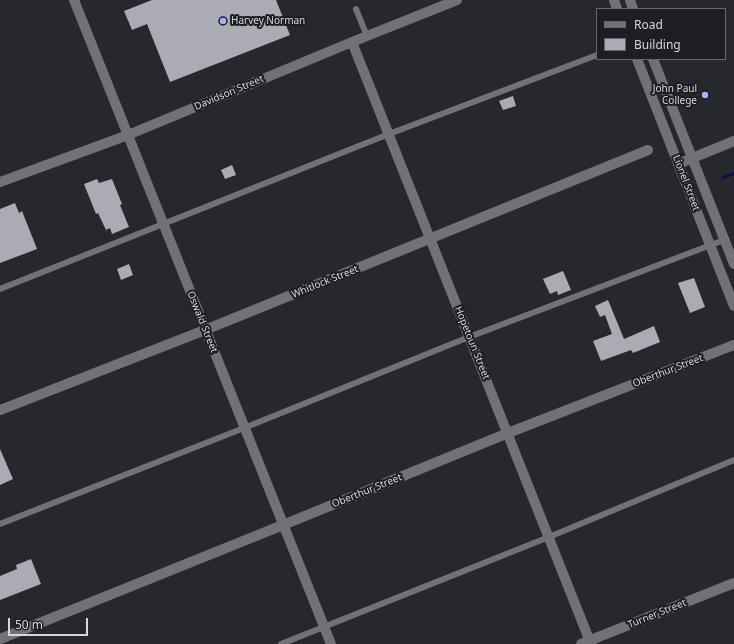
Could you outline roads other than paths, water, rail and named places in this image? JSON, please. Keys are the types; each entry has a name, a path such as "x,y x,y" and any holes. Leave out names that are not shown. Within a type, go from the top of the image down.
{"street":[{"name":"Oswald Street","path":"74,0 330,644"},
{"name":"Davidson Street","path":"0,182 128,136 352,42 457,0"},
{"name":"Hopetoun Street","path":"352,42 549,537 587,643"},
{"name":"Lionel Street","path":"637,60 734,306"},
{"name":"Lionel Street","path":"653,60 734,264"},
{"path":"678,164 734,141"},
{"name":"Whitlock Street","path":"0,410 205,330 648,150"},
{"name":"Oberthur Street","path":"0,639 508,433 734,345"},
{"name":"Turner Street","path":"587,643 734,583"}],"lane":[{"path":"356,9 367,36"},
{"path":"0,288 389,134 596,55"},
{"path":"0,524 469,337 724,240"},
{"path":"281,644 549,537 734,460"}],"waterway":[{"path":"723,178 734,173"}],"place":[{"name":"Harvey Norman","path":"223,21"},
{"name":"John Paul College","path":"705,95"}]}
